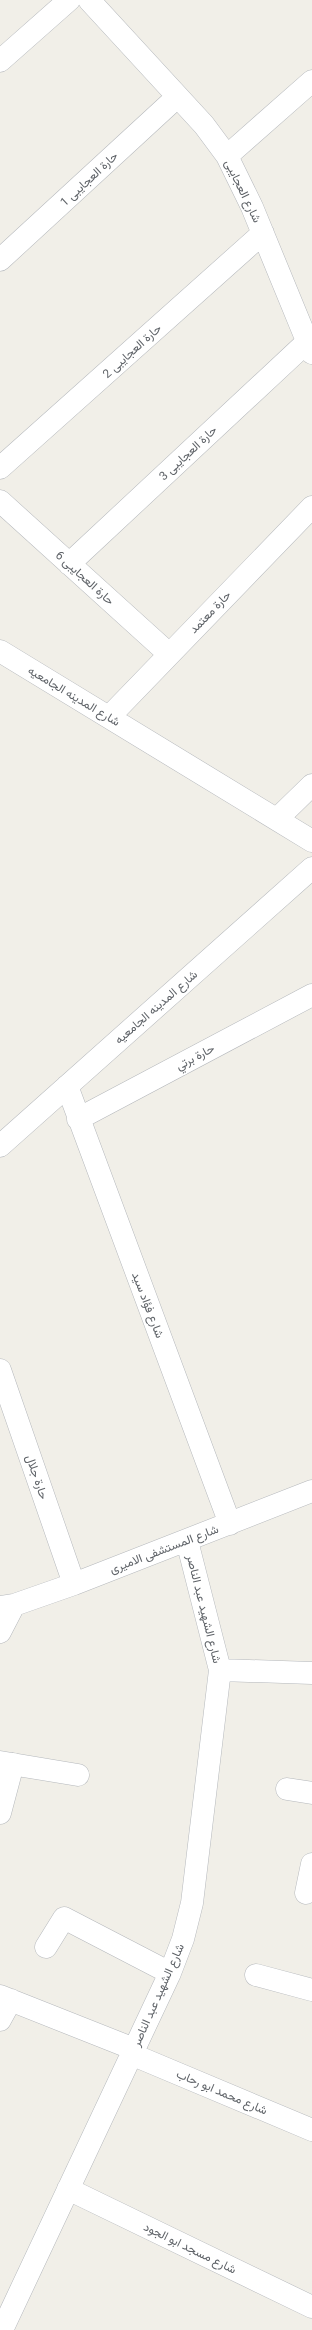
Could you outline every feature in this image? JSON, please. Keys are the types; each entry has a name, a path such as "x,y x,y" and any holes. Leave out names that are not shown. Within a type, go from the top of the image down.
{"street":[{"path":"0,61 69,0"},
{"name":"شارع العجايبى","path":"89,0 204,125 227,156 241,181 310,347"},
{"path":"227,156 312,81"},
{"name":"حارة العجايبى 1","path":"0,260 177,97"},
{"name":"حارة العجايبى 2","path":"0,468 263,234"},
{"name":"حارة العجايبى 3","path":"69,564 310,347"},
{"name":"حارة العجايبى 6","path":"0,501 170,654"},
{"name":"حارة معتمد","path":"109,717 312,507"},
{"name":"شارع المدينه الجامعيه","path":"0,651 312,841"},
{"path":"277,819 312,785"},
{"name":"شارع المدينه الجامعيه","path":"0,1146 312,868"},
{"name":"حارة برتي","path":"78,1119 312,995"},
{"name":"شارع فؤاد سيد","path":"67,1086 78,1119 230,1524"},
{"name":"حارة جلال","path":"0,1370 74,1584"},
{"name":"شارع المستشفى الاميرى","path":"7,1606 74,1584 312,1491"},
{"name":"شارع الشهيد عبد الناصر","path":"2,2330 170,1973 183,1939 192,1903 220,1670 187,1541"},
{"path":"0,1632 7,1606"},
{"path":"220,1670 312,1672"},
{"path":"0,1813 6,1763 78,1775"},
{"path":"287,1789 312,1793"},
{"path":"306,1893 312,1864"},
{"path":"46,1947 64,1918 170,1973"},
{"path":"256,1975 312,1990"},
{"path":"0,2020 5,1998"},
{"name":"شارع محمد ابو رحاب","path":"5,1998 312,2130"},
{"name":"شارع مسجد ابو الجود","path":"68,2190 312,2306"}]}
